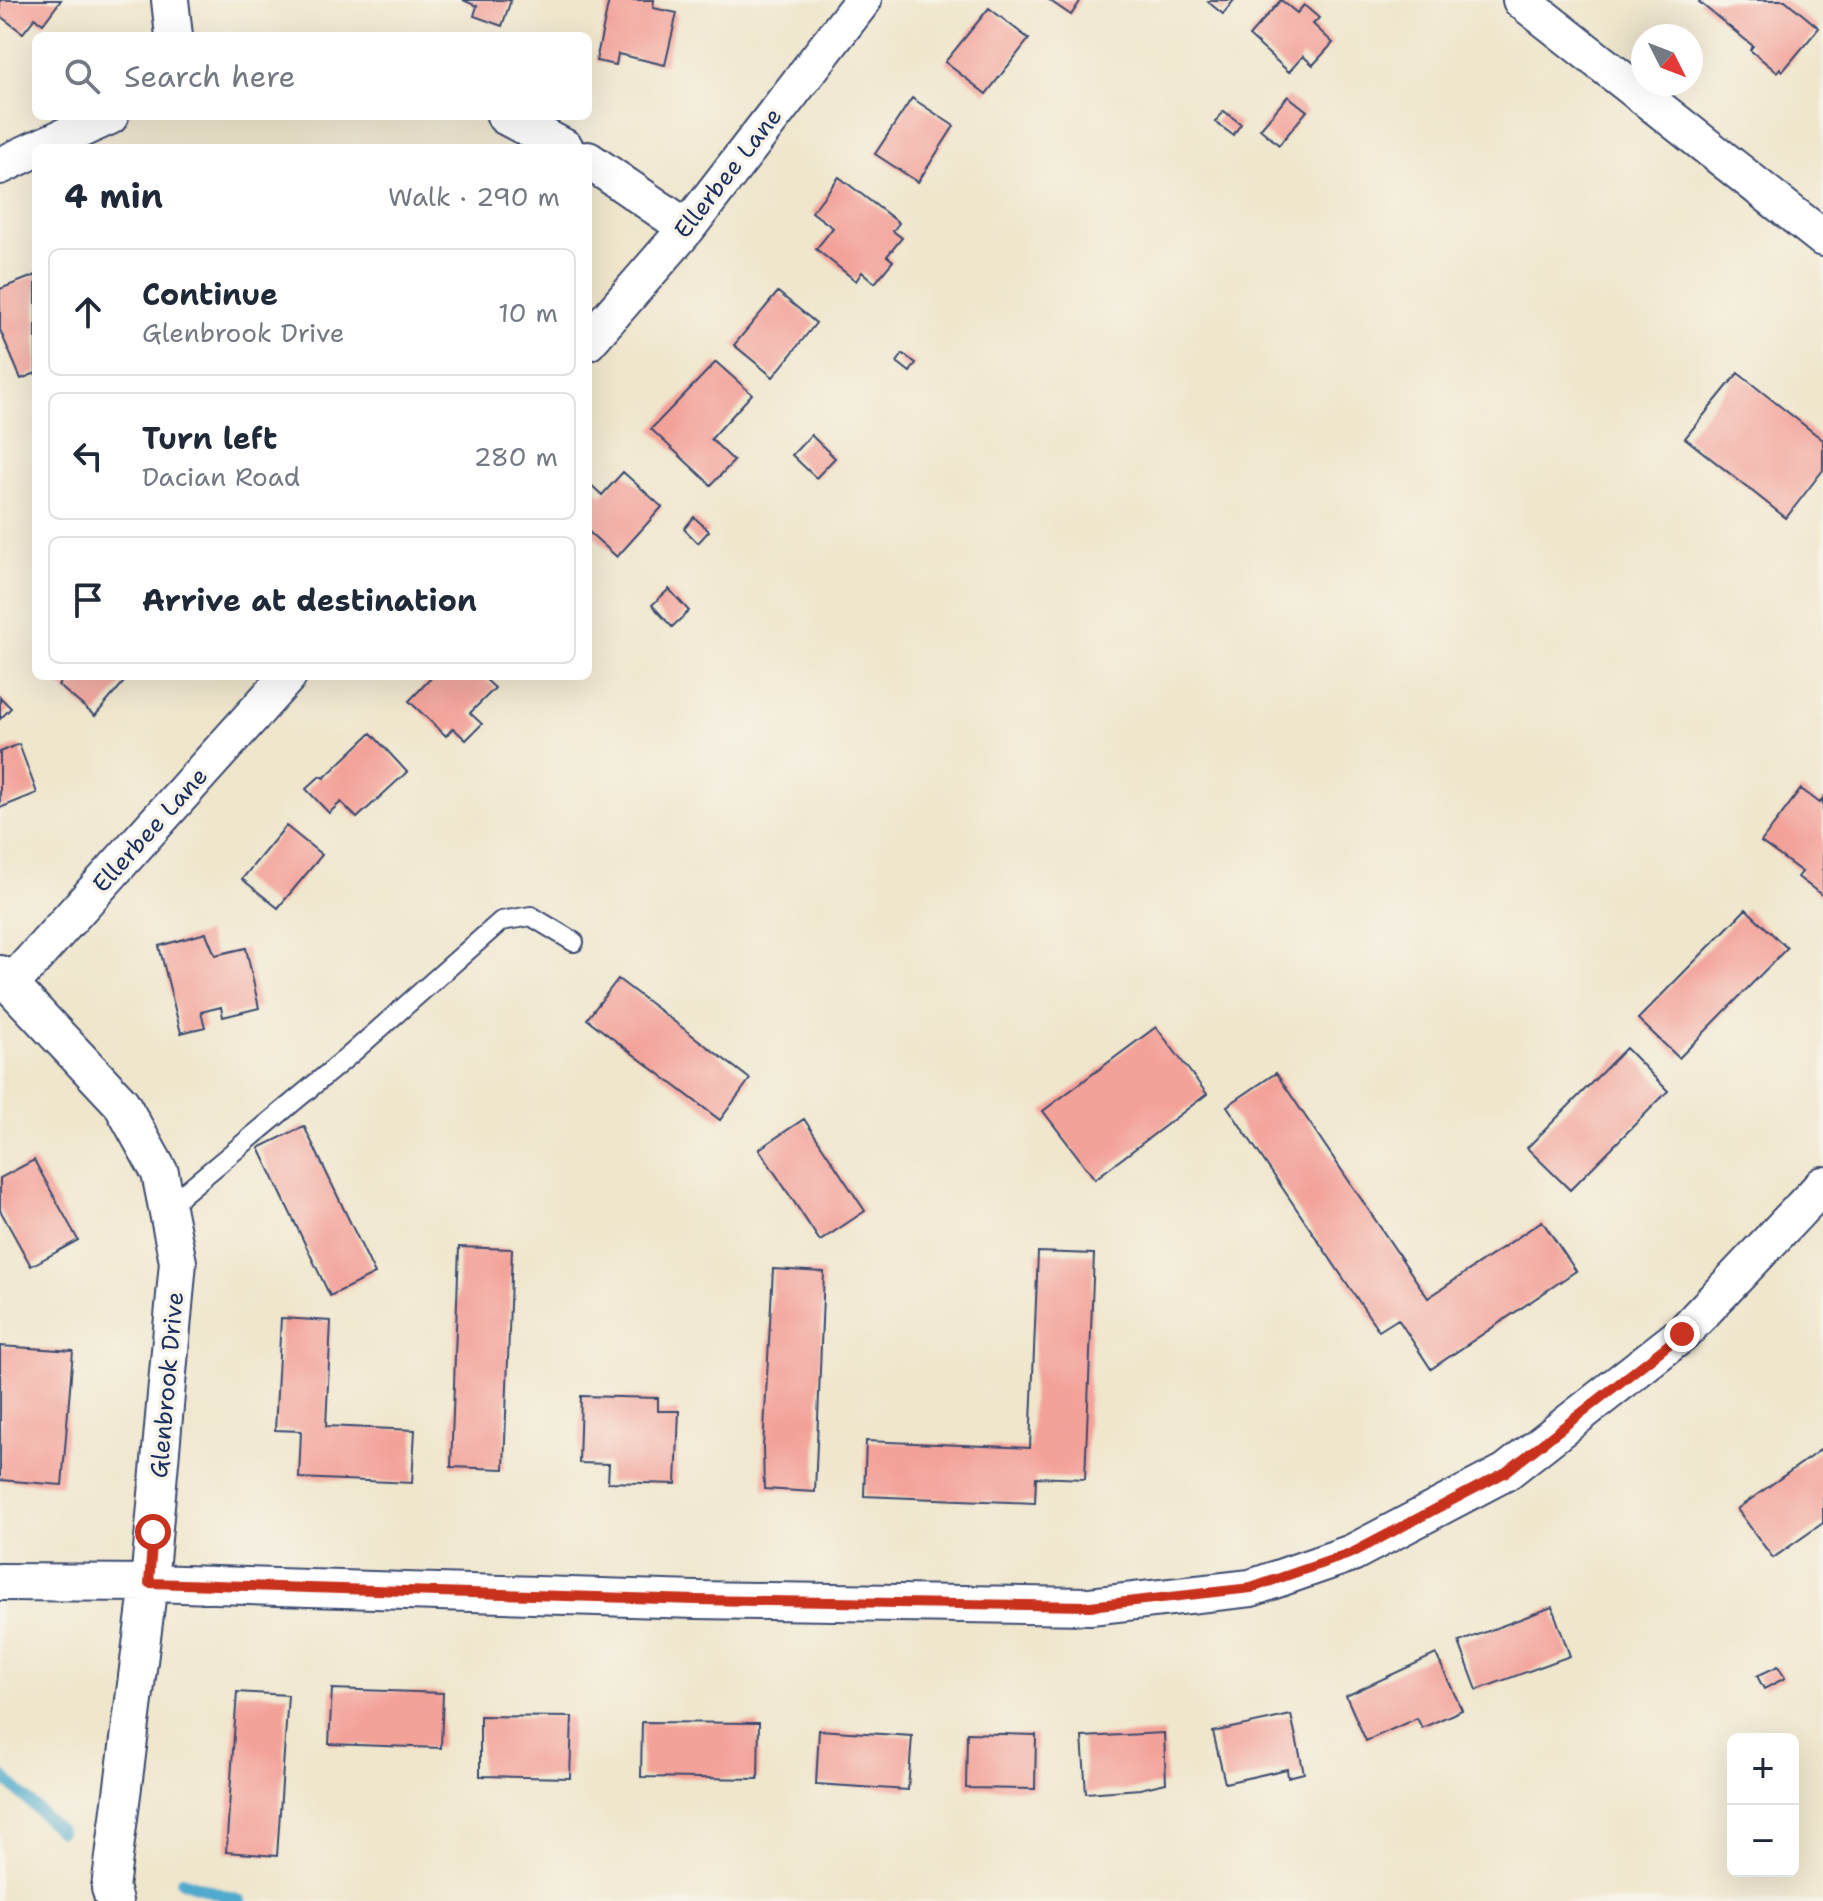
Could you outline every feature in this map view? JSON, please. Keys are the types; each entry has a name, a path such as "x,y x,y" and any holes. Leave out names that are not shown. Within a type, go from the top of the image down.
{"street":[{"path":"170,0 174,32"},
{"name":"Ellerbee Lane","path":"592,337 687,228 863,0"},
{"path":"1521,0 1823,238"},
{"path":"48,144 101,120"},
{"path":"512,120 558,144"},
{"path":"0,166 32,151"},
{"path":"592,163 687,228"},
{"name":"Ellerbee Lane","path":"6,979 284,680"},
{"name":"Glenbrook Drive","path":"6,979 121,1103 160,1173 178,1262 149,1583 110,1888 114,1901"},
{"path":"0,1582 149,1583 696,1600 1090,1606 1251,1588 1352,1553 1506,1472 1682,1334 1823,1185"}],"lane":[{"path":"167,1207 351,1054 501,921 531,916 574,942"}],"building":[{"path":"0,0 61,0 43,24 35,18 23,33 0,16"},
{"path":"463,0 511,0 502,26 474,16 477,6"},
{"path":"609,0 654,0 653,8 677,13 665,65 618,54 616,65 596,61"},
{"path":"1049,0 1081,0 1071,15"},
{"path":"1234,0 1223,14 1208,2"},
{"path":"1281,0 1297,13 1304,5 1319,18 1313,24 1333,43 1313,65 1303,56 1289,72 1249,36"},
{"path":"1785,0 1819,28 1783,71 1780,68 1777,72 1750,50 1753,46 1699,2"},
{"path":"989,8 1029,39 986,94 945,62"},
{"path":"1288,96 1307,111 1279,145 1260,129"},
{"path":"912,98 954,126 918,182 875,154"},
{"path":"1224,111 1241,124 1233,135 1215,122"},
{"path":"839,177 899,223 893,231 902,238 887,256 893,261 875,283 862,272 856,281 816,249 833,228 812,212"},
{"path":"32,277 32,375 21,379 0,330 0,289"},
{"path":"778,292 816,323 773,377 734,345"},
{"path":"903,354 916,363 910,372 897,362"},
{"path":"716,362 752,394 711,439 734,461 711,485 651,429"},
{"path":"1738,373 1823,440 1823,470 1786,518 1685,438"},
{"path":"811,435 835,458 816,478 792,455"},
{"path":"623,472 662,507 617,557 592,535 592,486 602,495"},
{"path":"694,517 709,531 698,543 684,529"},
{"path":"669,589 689,611 672,627 652,605"},
{"path":"62,680 126,680 95,716 58,685"},
{"path":"429,680 486,680 495,688 470,713 482,724 466,740 453,728 446,736 409,701"},
{"path":"0,697 11,708 0,719"},
{"path":"371,733 407,772 357,818 341,802 329,813 306,789 320,776 324,778"},
{"path":"19,744 37,793 0,808 0,752"},
{"path":"1801,789 1820,803 1823,798 1823,896 1798,877 1802,872 1761,842"},
{"path":"286,826 322,855 278,908 242,879"},
{"path":"1746,909 1787,948 1679,1058 1638,1019"},
{"path":"206,933 215,955 246,948 259,1008 223,1017 221,1007 201,1012 205,1027 181,1033 159,946"},
{"path":"618,979 750,1079 720,1120 587,1019"},
{"path":"1156,1027 1207,1094 1095,1179 1043,1111"},
{"path":"1626,1048 1668,1091 1570,1190 1527,1148"},
{"path":"1276,1073 1428,1298 1542,1221 1576,1271 1431,1369 1398,1319 1379,1331 1227,1106"},
{"path":"804,1119 865,1211 820,1241 759,1149"},
{"path":"304,1126 375,1274 330,1296 259,1148"},
{"path":"34,1160 78,1240 31,1266 0,1210 0,1178"},
{"path":"459,1247 512,1249 504,1469 451,1467"},
{"path":"1038,1252 1094,1254 1085,1479 1036,1477 1035,1503 864,1496 866,1441 1030,1448"},
{"path":"773,1269 824,1272 815,1492 764,1489 763,1448"},
{"path":"281,1318 331,1321 326,1426 415,1430 412,1483 299,1478 301,1431 275,1430"},
{"path":"0,1346 73,1351 62,1485 0,1480"},
{"path":"581,1396 658,1398 658,1411 679,1411 676,1484 608,1482 609,1464 579,1463"},
{"path":"1823,1448 1823,1523 1773,1558 1737,1509"},
{"path":"1552,1607 1570,1656 1477,1690 1459,1642"},
{"path":"1436,1654 1462,1710 1422,1728 1417,1718 1366,1741 1346,1696"},
{"path":"1778,1666 1785,1678 1764,1689 1757,1676"},
{"path":"332,1689 443,1693 441,1748 329,1744"},
{"path":"237,1692 288,1695 277,1856 226,1852"},
{"path":"1291,1715 1304,1773 1288,1777 1287,1769 1225,1783 1213,1732"},
{"path":"480,1716 572,1717 570,1778 480,1776"},
{"path":"642,1722 759,1723 758,1779 641,1777"},
{"path":"819,1730 912,1736 908,1790 816,1784"},
{"path":"967,1733 1036,1735 1035,1789 966,1788"},
{"path":"1164,1733 1166,1783 1140,1789 1086,1793 1082,1737"}],"waterway":[{"path":"0,1774 60,1831"},
{"path":"182,1881 240,1901"}],"route":[{"path":"153,1532 149,1583 696,1600 1090,1606 1251,1588 1352,1553 1506,1472 1682,1334"}]}
